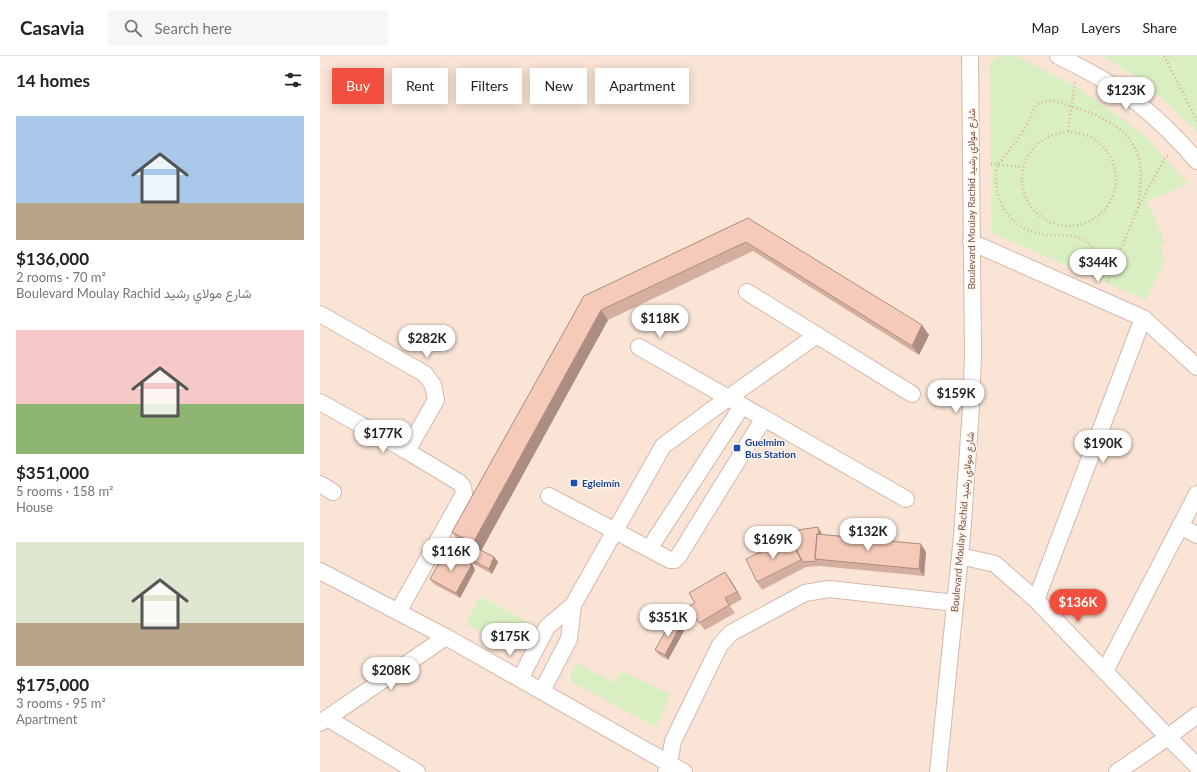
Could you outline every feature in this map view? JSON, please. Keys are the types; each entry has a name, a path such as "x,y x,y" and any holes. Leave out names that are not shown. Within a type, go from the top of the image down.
{"street":[{"name":"Boulevard Moulay Rachid شارع مولاي رشيد","path":"938,772 956,603 971,400 970,56"},
{"path":"1058,56 1104,80 1135,100 1164,126 1192,156"},
{"path":"971,242 1143,318 1197,366"},
{"path":"748,292 912,394"},
{"path":"320,314 425,374 433,385 436,400 407,451"},
{"path":"1036,600 1143,318"},
{"path":"520,679 547,627 573,605 663,446 817,335"},
{"path":"639,347 906,499"},
{"path":"320,402 407,451 460,483 464,488 464,494 398,612"},
{"path":"650,549 742,406"},
{"path":"549,496 670,560 677,559 764,418"},
{"path":"1105,671 1197,494"},
{"path":"1180,526 1197,535"},
{"path":"960,556 995,564 1036,600 1197,766"},
{"path":"320,571 446,637 542,691 668,768 684,772"},
{"path":"668,768 673,741 720,645 731,633 806,593 829,589 956,603"},
{"path":"542,691 569,639 573,605"},
{"path":"417,772 325,715 446,637"},
{"path":"1117,772 1197,715"}],"path":[{"path":"1164,56 1197,121"},
{"path":"1068,131 1075,86 1076,65"},
{"path":"1111,273 1108,264 1102,256 1093,247 1079,238 1066,235 1047,235 1035,233 1021,227 1011,220 1003,209 997,194 996,181 998,165 1029,121 1034,108 1040,102 1047,100 1055,101 1107,120 1122,130 1133,143 1140,161 1141,178 1138,208"},
{"path":"1068,131 1084,134 1097,141 1108,152 1115,165 1117,180 1114,196 1106,209 1095,219 1081,225 1065,226 1050,222 1036,214 1027,201 1022,186 1023,167 1028,155 1039,143 1053,134 1068,131"},
{"path":"1107,282 1138,208 1165,157 1192,156"},
{"path":"991,164 1023,167"}],"shaded area":[{"path":"320,56 1197,56 1197,772 320,772"}],"green space":[{"path":"999,56 1017,56 1075,86 1147,138 1188,184 1147,201 1165,243 1160,246 1165,260 1146,300 992,233 990,64"},
{"path":"1102,56 1197,56 1197,132 1167,103 1133,75"},
{"path":"480,597 525,620 527,629 517,645 508,646 466,624"},
{"path":"577,663 613,683 622,671 671,695 656,727 572,682 570,676"}],"building":[{"path":"748,218 922,325 912,346 746,242 601,310 473,543 452,532 584,296"},
{"path":"818,527 819,534 817,534 815,559 817,561 803,562 791,540 791,531"},
{"path":"817,534 921,544 919,569 815,559"},
{"path":"790,538 801,560 757,582 746,559"},
{"path":"459,539 494,557 489,569 454,550"},
{"path":"446,551 472,564 456,593 430,579"},
{"path":"725,572 737,592 725,598 729,605 699,623 689,606 695,603 689,593"},
{"path":"671,621 680,626 665,655 655,650"}],"place":[{"name":"Guelmim Bus Station","path":"737,448"},
{"name":"Egleimín","path":"574,483"}]}
